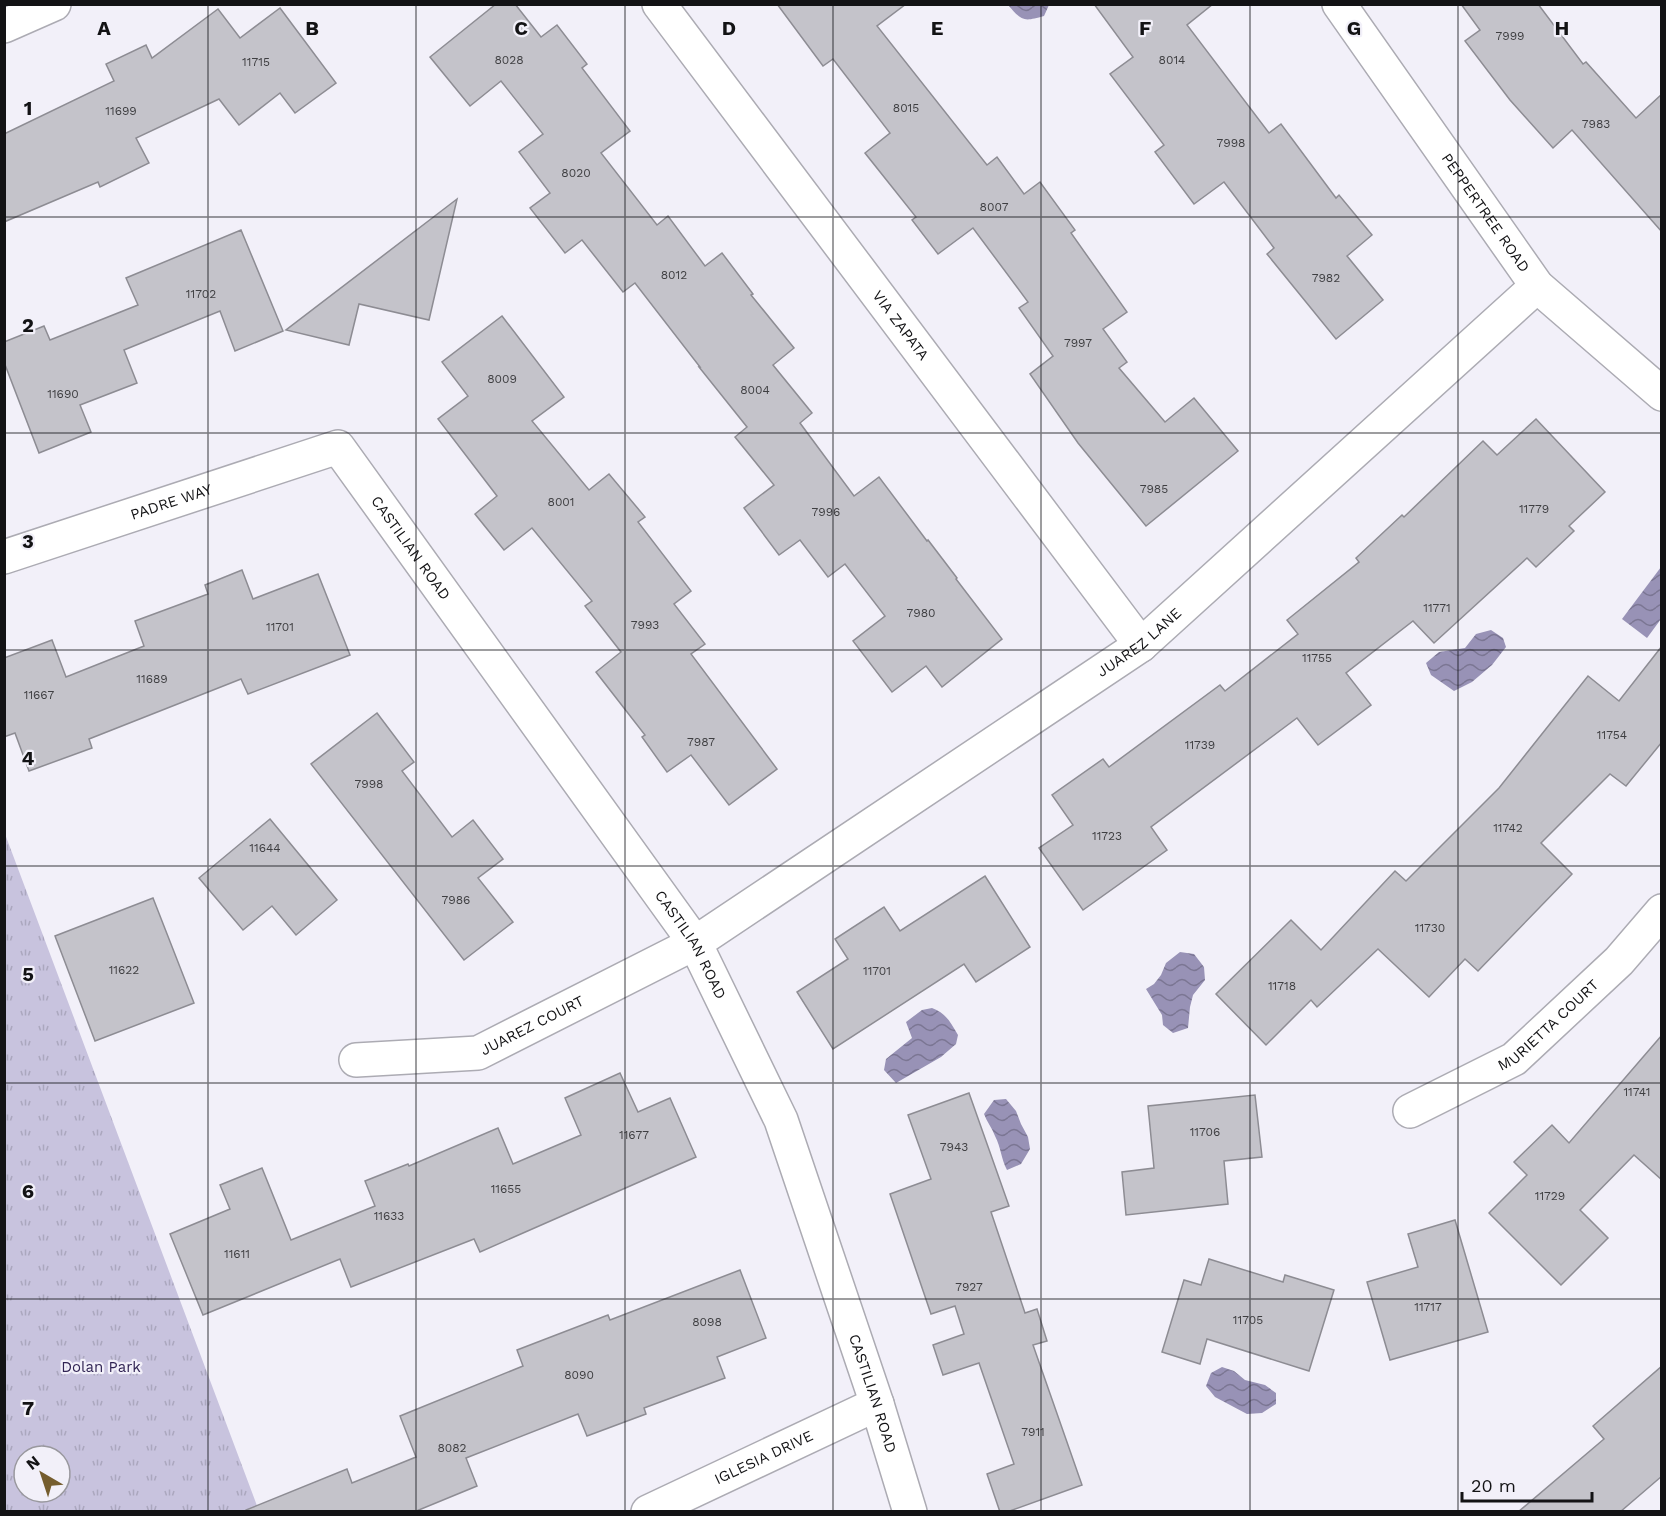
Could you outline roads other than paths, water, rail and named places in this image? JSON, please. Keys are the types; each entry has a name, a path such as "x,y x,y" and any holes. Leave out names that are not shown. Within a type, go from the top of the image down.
{"street":[{"path":"4,26 54,4"},
{"name":"VIA ZAPATA","path":"659,4 1141,645"},
{"name":"PEPPERTREE ROAD","path":"1339,4 1537,286 1662,393"},
{"name":"JUAREZ LANE","path":"695,943 1141,645 1537,286"},
{"name":"PADRE WAY","path":"4,557 338,447"},
{"name":"CASTILIAN ROAD","path":"338,447 695,943 782,1120 877,1404 910,1512"},
{"name":"MURIETTA COURT","path":"1410,1111 1514,1059 1619,962 1662,911"},
{"name":"JUAREZ COURT","path":"356,1060 478,1053 695,943"},
{"name":"IGLESIA DRIVE","path":"648,1512 877,1404"}],"water":[{"path":"1008,5 1049,5 1044,16 1023,19"},
{"path":"1661,567 1661,619 1647,638 1622,619"},
{"path":"1491,630 1503,638 1506,647 1492,665 1472,682 1454,691 1431,675 1426,663 1439,652 1465,648 1476,634"},
{"path":"1180,952 1194,954 1204,967 1205,980 1193,995 1188,1028 1173,1033 1163,1025 1162,1015 1146,989 1154,984 1161,975 1166,963"},
{"path":"932,1008 945,1016 958,1035 956,1044 941,1057 896,1083 884,1070 886,1059 912,1038 906,1022 922,1010"},
{"path":"1006,1099 1016,1111 1028,1137 1030,1149 1021,1164 1007,1170 997,1140 984,1114 994,1100"},
{"path":"1222,1367 1234,1371 1245,1380 1265,1385 1276,1393 1276,1404 1262,1413 1247,1414 1215,1397 1206,1386 1211,1373"}],"park label":[{"name":"Dolan Park","path":"101,1367"}]}
